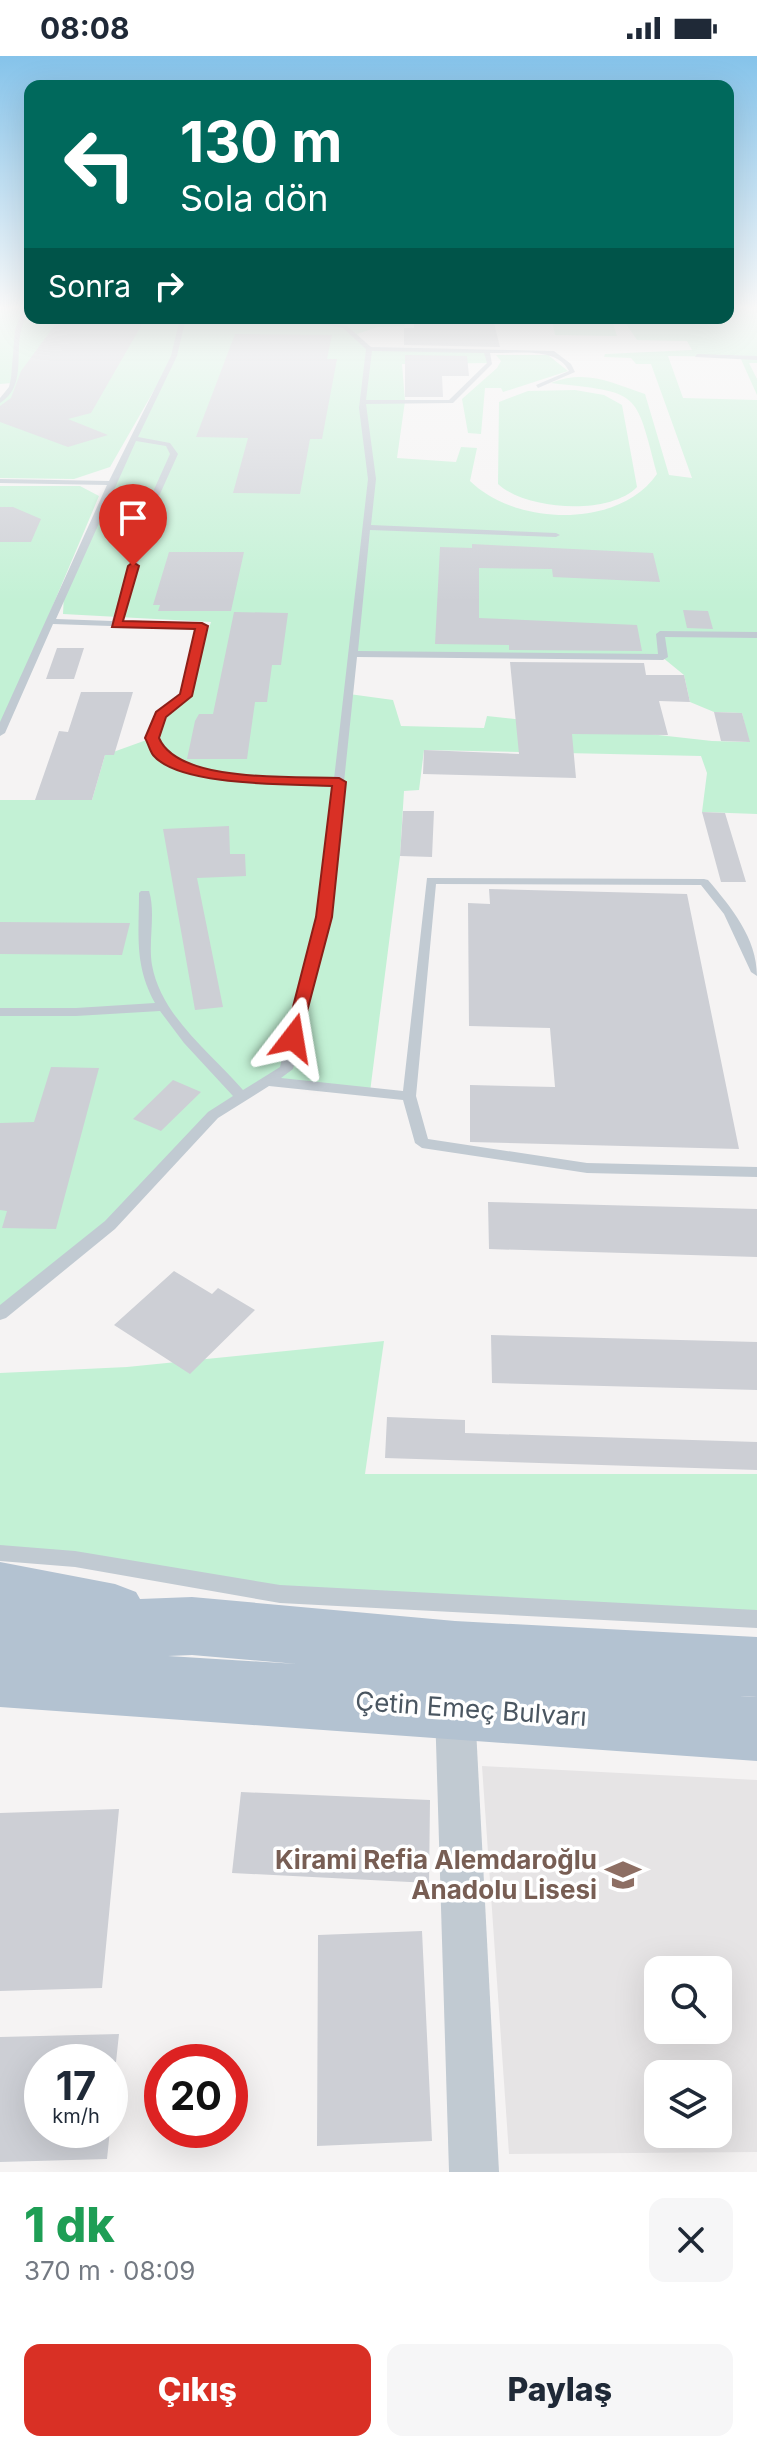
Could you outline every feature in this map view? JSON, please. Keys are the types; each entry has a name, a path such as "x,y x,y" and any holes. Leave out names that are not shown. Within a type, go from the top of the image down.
{"main road":[{"path":"0,1590 192,1626 455,1650 757,1667"},
{"path":"0,1634 192,1626"},
{"name":"Çetin Emeç Bulvarı","path":"0,1677 184,1687 757,1729"},
{"name":"Çetin Emeç Bulvarı","path":"0,1702 184,1687"}],"street":[{"path":"455,1709 474,2172"}],"lane":[{"path":"0,733 112,483 151,405"},
{"path":"0,1314 110,1225 213,1115 286,1069 324,917 372,479 363,405"},
{"path":"116,624 151,505 174,454 168,444 135,439"},
{"path":"0,481 112,483"},
{"path":"367,527 556,535"},
{"path":"51,621 202,626 186,696 161,715 152,738 159,754 186,769 234,778 339,782"},
{"path":"353,654 663,657 660,634 757,635"},
{"path":"757,972 730,913 704,882 431,880 409,1096 422,1143 587,1168 757,1172"},
{"path":"145,893 148,973 170,1021 217,1067 241,1097"},
{"path":"0,1012 164,1007"},
{"path":"266,1081 409,1096"},
{"path":"0,1553 75,1559 280,1594 757,1619"}],"shaded area":[{"name":"Kirami Refia Alemdaroğlu Anadolu Lisesi","path":"482,1766 757,1780 757,2152 509,2154"}],"green space":[{"path":"0,405 146,405 110,467 74,479 0,478"},
{"path":"150,405 404,405 397,458 456,462 461,447 477,448 470,481 490,496 513,507 566,515 618,505 640,492 657,474 644,425 633,405 648,405 669,475 692,478 666,405 757,405 757,814 702,812 707,773 701,756 424,750 419,790 404,791 400,856 370,1092 266,1082 213,1115 110,1225 0,1314 0,800 92,800 105,755 152,738 161,715 186,696 211,622 63,614 64,594","holes":["353,654 662,657 684,675 690,702 714,712 742,713 749,742 712,741 487,716 484,728 401,726 393,700 349,694"]},
{"path":"463,405 484,405 481,434 468,433"},
{"path":"499,405 622,405 637,487 624,496 588,506 547,504 528,500 498,484"},
{"path":"0,486 80,486 99,496 0,731"},
{"path":"384,1341 365,1474 757,1474 757,1619 280,1594 0,1553 0,1373 127,1367"}],"building":[{"path":"96,405 91,413 68,419 108,435 68,447 0,422 0,406"},
{"path":"208,405 328,405 322,439 310,439 300,494 233,493 248,438 196,437"},
{"path":"0,507 13,507 41,519 31,542 0,542"},
{"path":"472,544 653,553 660,582 553,577 552,569 479,568 479,618 637,625 642,651 509,650 509,645 435,644 440,547 472,548"},
{"path":"169,552 244,552 231,611 158,611 160,605 153,605"},
{"path":"683,610 708,611 713,629 687,628"},
{"path":"234,612 288,613 281,665 272,665 267,702 255,702 247,759 187,759 199,714 213,714"},
{"path":"57,648 84,648 74,679 46,679"},
{"path":"510,662 644,663 646,675 684,675 690,702 659,701 668,735 572,734 576,778 423,774 424,750 519,754"},
{"path":"81,692 133,692 114,755 105,755 92,800 35,800 59,731 68,732"},
{"path":"714,712 742,713 750,742 721,741"},
{"path":"403,811 434,811 432,857 400,856"},
{"path":"702,812 725,813 746,882 721,882"},
{"path":"229,826 230,854 245,854 246,876 197,878 223,1007 195,1010 163,829"},
{"path":"489,889 687,894 739,1149 470,1142 470,1085 555,1087 550,1028 469,1026 468,903 490,904"},
{"path":"0,922 130,923 122,955 0,954"},
{"path":"51,1067 99,1068 56,1229 2,1228 7,1211 0,1210 0,1123 34,1122"},
{"path":"173,1080 201,1092 161,1131 133,1119"},
{"path":"488,1202 757,1209 757,1257 489,1249"},
{"path":"174,1271 212,1294 218,1288 255,1310 190,1374 114,1325"},
{"path":"491,1335 757,1342 757,1390 492,1383"},
{"path":"387,1417 465,1420 465,1433 757,1442 757,1470 385,1458"},
{"path":"241,1792 430,1800 429,1883 232,1873"},
{"path":"119,1809 102,1988 0,1991 0,1813"},
{"path":"422,1931 432,2141 317,2146 318,1935"},
{"path":"119,2034 118,2044 24,2044 24,2148 108,2148 107,2159 0,2162 0,2037"}],"place":[{"name":"Kirami Refia Alemdaroğlu Anadolu Lisesi","path":"623,1875"}],"route":[{"path":"133,566 116,624 202,626 186,696 161,715 152,738 159,754 186,769 234,778 339,782 324,917 293,1038"}]}
